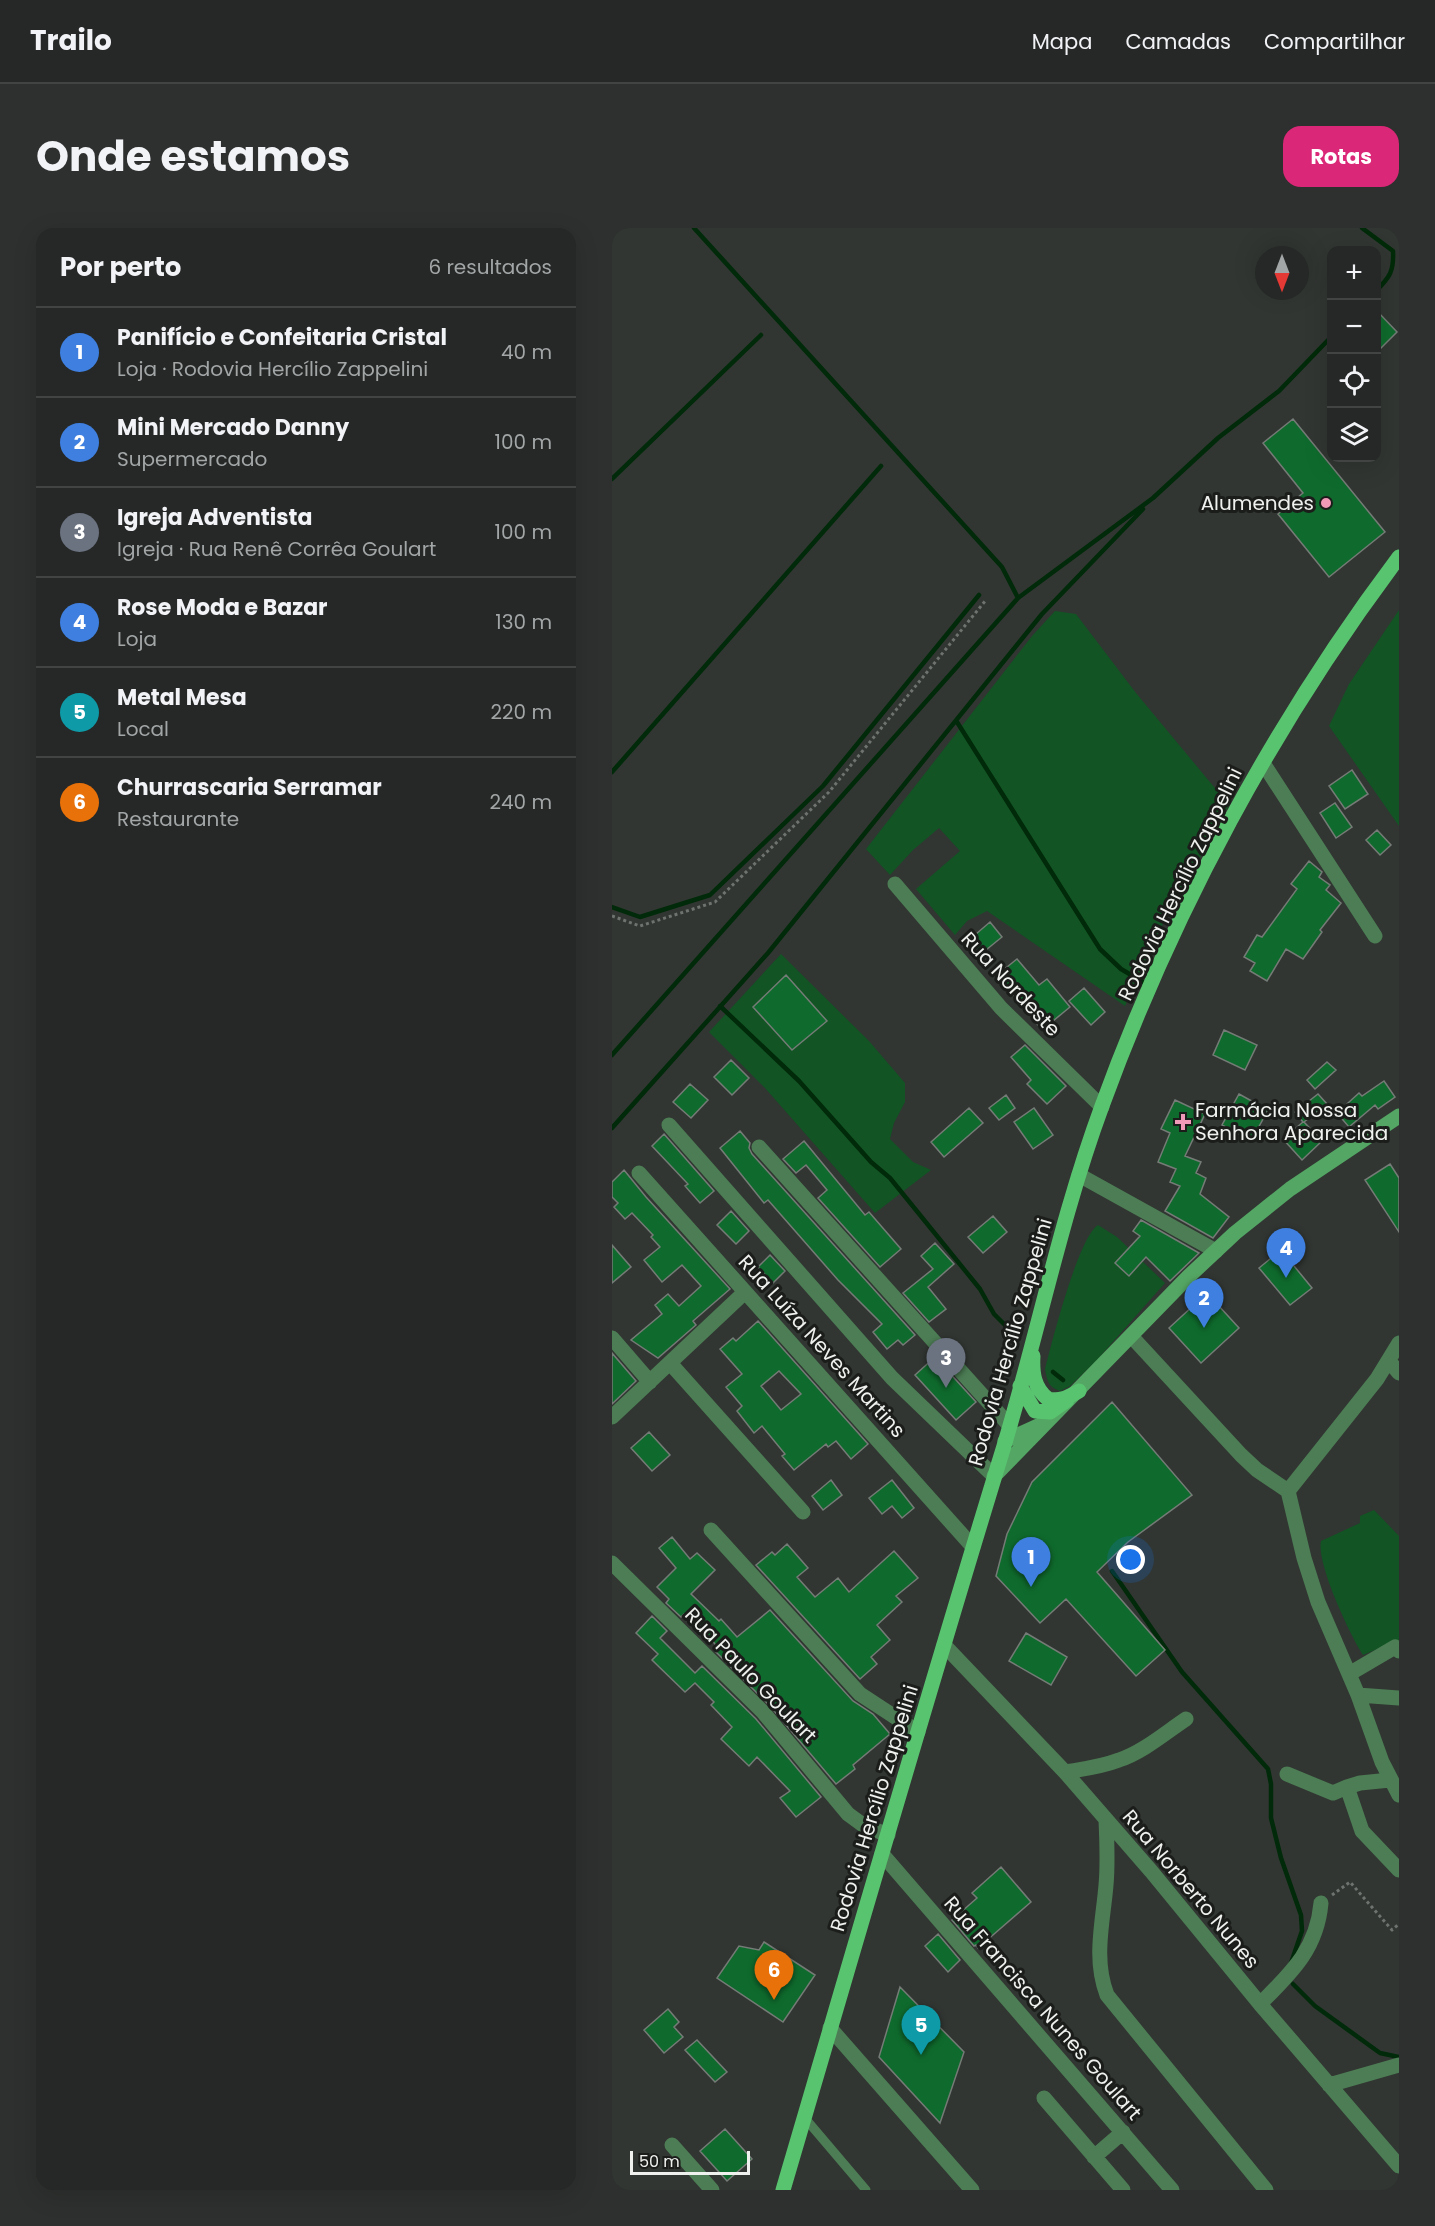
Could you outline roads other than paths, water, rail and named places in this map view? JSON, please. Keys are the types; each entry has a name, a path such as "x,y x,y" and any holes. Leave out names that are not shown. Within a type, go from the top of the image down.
{"main road":[{"name":"Rodovia Hercílio Zappelini","path":"783,2190 1010,1426 1079,1175 1102,1107 1143,1006 1179,926 1239,804 1300,699 1399,557"},
{"path":"1035,1332 1033,1370 1036,1385 1042,1394 1056,1401 1065,1399 1079,1390"},
{"path":"1020,1386 1033,1408 1044,1412 1058,1408 1079,1390"}],"street":[{"path":"1263,764 1375,936"},
{"name":"Rua Nordeste","path":"895,884 1001,1008 1102,1107"},
{"path":"669,1125 892,1378 994,1476 1216,1251 1290,1189 1399,1116"},
{"path":"759,1148 1010,1426"},
{"name":"Rua Luíza Neves Martins","path":"639,1173 973,1546"},
{"path":"1079,1175 1216,1251"},
{"path":"612,1418 745,1292"},
{"path":"1132,1337 1241,1455 1257,1470 1288,1491 1310,1578 1390,1780 1399,1795"},
{"path":"612,1338 650,1382"},
{"path":"1288,1491 1394,1367 1399,1343"},
{"path":"670,1363 803,1512"},
{"path":"1005,1441 1048,1422"},
{"path":"711,1530 860,1694 918,1732"},
{"name":"Rua Paulo Goulart","path":"612,1563 763,1712 848,1814 863,1825 888,1835"},
{"name":"Rua Norberto Nunes","path":"944,1645 1065,1772 1176,1900 1260,2004 1399,2166"},
{"path":"1349,1674 1395,1647 1399,1651"},
{"path":"1358,1695 1399,1698"},
{"path":"1065,1772 1099,1767 1121,1760 1186,1719"},
{"path":"1287,1774 1332,1792 1360,1783 1390,1780"},
{"path":"1347,1787 1362,1831 1399,1870"},
{"path":"1106,1820 1106,1884 1099,1959 1101,1978 1107,1995 1266,2190"},
{"name":"Rua Francisca Nunes Goulart","path":"882,1854 1172,2190"},
{"path":"1260,2004 1290,1974 1313,1941 1319,1922 1321,1903"},
{"path":"830,2028 972,2190"},
{"path":"1329,2085 1399,2065"},
{"path":"1044,2098 1123,2190"},
{"path":"1094,2157 1123,2132"},
{"path":"672,2145 712,2190"}],"lane":[{"path":"804,2117 866,2190"}],"waterway":[{"path":"694,228 1002,567 1018,598"},
{"path":"1362,228 1393,251 1390,273 1381,286"},
{"path":"612,479 761,335"},
{"path":"612,1055 1018,598 1153,498 1218,438 1279,391 1327,341"},
{"path":"612,772 881,466"},
{"path":"612,1128 768,953 1042,614 1143,509"},
{"path":"612,907 640,917 710,895 823,786 979,595"},
{"path":"957,722 1100,949 1121,969 1143,982"},
{"path":"720,1006 799,1081 871,1162 890,1178 980,1289 994,1314 1009,1329"},
{"path":"1053,1372 1063,1380"},
{"path":"1112,1571 1182,1672 1268,1769 1271,1784 1271,1818 1281,1858 1301,1915 1302,1931 1291,1963"},
{"path":"1293,1984 1315,2006 1380,2053 1399,2057"}],"place":[{"name":"Alumendes","path":"1326,503"},
{"name":"Farmácia Nossa Senhora Aparecida","path":"1183,1122"},
{"name":"Rose Moda e Bazar","path":"1286,1278"},
{"name":"Mini Mercado Danny","path":"1204,1328"},
{"name":"Igreja Adventista","path":"946,1388"},
{"name":"Panifício e Confeitaria Cristal","path":"1031,1587"},
{"name":"Churrascaria Serramar","path":"774,2000"},
{"name":"Metal Mesa","path":"921,2055"}]}
